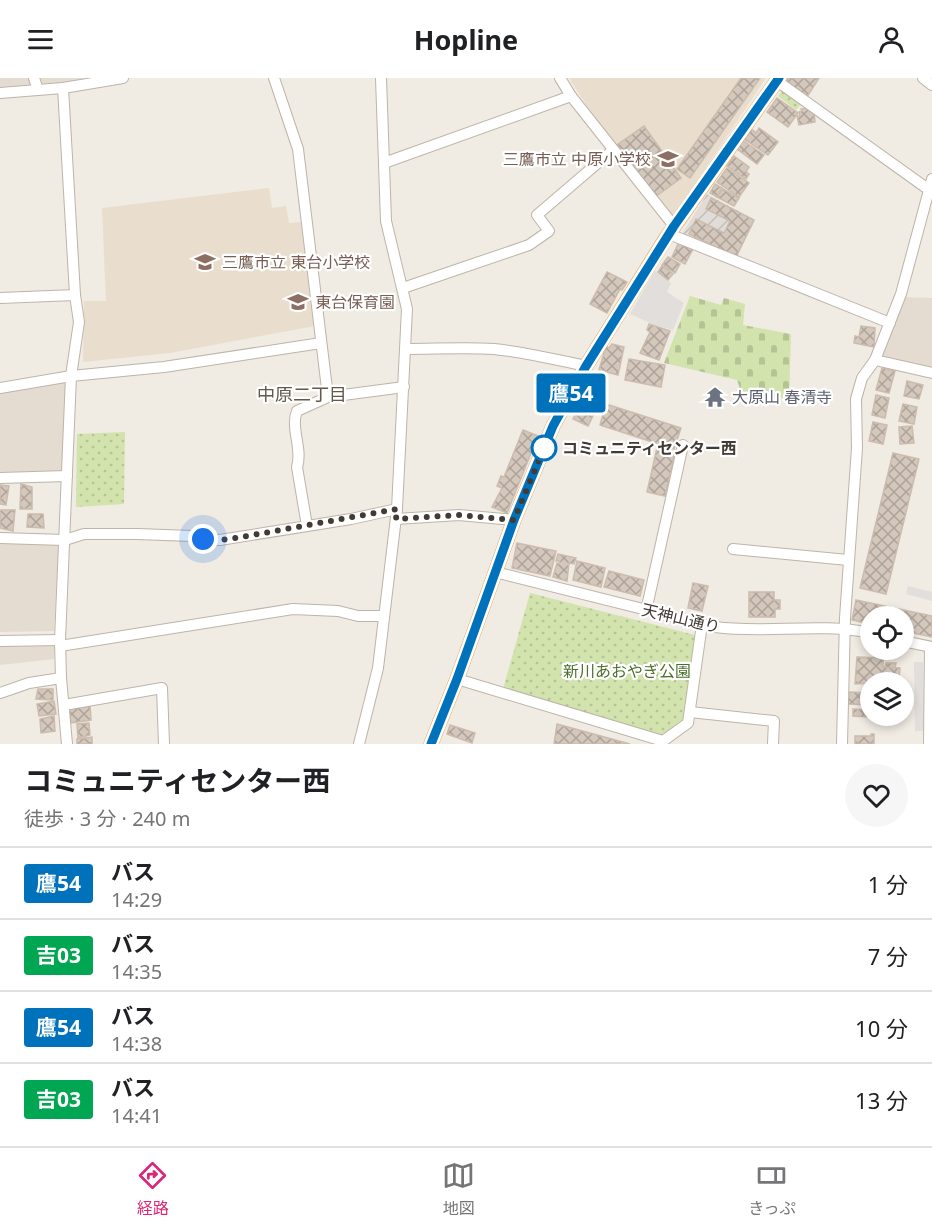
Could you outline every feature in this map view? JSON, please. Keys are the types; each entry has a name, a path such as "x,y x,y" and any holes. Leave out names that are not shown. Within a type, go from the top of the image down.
{"main road":[{"path":"431,744 514,520 553,426 586,366 671,230 778,80"}],"street":[{"path":"34,78 38,90"},
{"path":"0,93 63,88 84,81 123,78"},
{"path":"274,78 298,149 328,397"},
{"path":"359,744 378,668 397,514 407,309 386,222 381,78"},
{"path":"560,78 671,230 890,323"},
{"path":"923,78 932,85"},
{"path":"778,80 931,187 901,294 875,360 862,378 856,399 856,477 844,629 842,744"},
{"path":"63,88 75,295 79,322 71,376 60,643 67,744"},
{"path":"384,163 571,96"},
{"path":"403,288 529,245 549,231 537,215 613,150"},
{"path":"0,298 75,295"},
{"path":"0,388 71,376 164,367 321,343"},
{"path":"405,350 496,350 529,354 586,366"},
{"path":"875,360 932,373"},
{"path":"307,526 297,467 300,459 294,417 297,411 328,397 404,387"},
{"path":"646,611 683,445"},
{"path":"0,478 67,476"},
{"path":"0,538 65,540 84,534 137,534 192,536 220,540 397,514 459,515 514,520"},
{"path":"733,549 848,560"},
{"name":"天神山通り","path":"495,572 702,624 733,629 844,629 860,631"},
{"path":"0,641 60,643 293,609 384,616"},
{"path":"457,679 663,742 688,723 702,624"},
{"path":"914,643 931,647 929,744"},
{"path":"0,693 29,683 61,678"},
{"path":"64,705 162,688 164,744"},
{"path":"690,712 774,721 773,744"}],"shaded area":[{"path":"0,78 123,78 0,93"},
{"name":"三鷹市立 中原小学校","path":"569,78 766,78 672,218 653,198"},
{"name":"三鷹市立 東台小学校","path":"269,188 272,208 286,206 289,223 302,222 315,326 170,353 83,362 84,301 106,301 102,208"},
{"path":"707,194 755,220 736,259 682,234"},
{"path":"655,271 671,283 667,292 684,303 673,330 630,314"},
{"path":"902,297 932,298 932,369 881,359"},
{"path":"69,376 63,473 0,472 0,391"},
{"path":"0,543 59,545 54,631 0,632"},
{"path":"908,586 932,592 932,601 906,594"},
{"path":"54,642 54,659 0,665 0,643"},
{"path":"914,662 923,662 924,731 915,731"}],"green space":[{"path":"782,91 800,105 796,110 778,96"},
{"path":"690,296 721,305 724,298 745,304 743,325 791,334 789,399 742,395 737,380 664,363"},
{"path":"125,432 124,504 76,507 77,434"},
{"name":"新川あおやぎ公園","path":"530,593 695,635 683,722 662,735 503,689"}],"building":[{"path":"741,78 760,78 690,178 677,169"},
{"path":"788,78 819,78 807,97 786,82"},
{"path":"777,98 798,113 788,127 767,112"},
{"path":"807,108 814,113 815,122 799,125 797,116 800,116 801,109"},
{"path":"644,126 681,178 655,197 617,145"},
{"path":"759,128 778,142 768,155 744,139 750,131 753,130 756,133"},
{"path":"742,140 764,155 757,164 736,148"},
{"path":"734,156 749,167 746,179 727,166"},
{"path":"727,168 749,183 739,197 717,182"},
{"path":"715,184 722,188 717,197 710,193"},
{"path":"723,189 739,198 734,206 717,197"},
{"path":"711,198 754,220 736,257 689,234 696,219 724,233 730,221 706,209"},
{"path":"679,242 693,249 685,264 672,257"},
{"path":"668,257 680,264 675,273 662,265"},
{"path":"662,266 673,274 668,280 658,272"},
{"path":"607,272 627,282 622,290 620,289 607,313 590,304"},
{"path":"649,324 670,331 659,360 640,353 650,332 647,330"},
{"path":"861,326 875,328 874,347 854,343 855,336 859,337"},
{"path":"612,344 624,347 618,375 599,370 606,346 609,348"},
{"path":"629,359 665,365 661,387 625,380"},
{"path":"882,368 895,371 889,393 876,390"},
{"path":"907,381 923,385 919,399 904,396"},
{"path":"594,390 603,395 588,426 573,419 586,392 592,395"},
{"path":"876,395 889,398 885,418 872,415"},
{"path":"606,404 681,428 674,449 600,425"},
{"path":"903,404 917,407 914,424 899,421"},
{"path":"873,422 887,425 883,444 869,441"},
{"path":"912,426 914,443 900,444 899,427"},
{"path":"523,430 538,436 507,513 492,507 502,488 497,486 501,476 504,477"},
{"path":"657,448 675,452 665,496 647,492"},
{"path":"893,453 919,459 886,594 860,588"},
{"path":"21,484 32,487 32,509 20,509"},
{"path":"0,485 9,486 6,505 0,504"},
{"path":"0,510 15,510 13,531 0,528"},
{"path":"28,514 43,514 44,528 27,527"},
{"path":"517,543 556,551 550,576 512,568"},
{"path":"558,554 576,558 574,564 569,563 567,581 553,577 557,563 559,564 560,561 556,561"},
{"path":"577,561 605,568 601,587 573,580"},
{"path":"609,571 644,580 640,596 604,587"},
{"path":"693,583 708,586 702,611 688,608"},
{"path":"749,592 774,592 774,600 780,600 780,609 775,609 775,617 749,617"},
{"path":"856,600 884,606 860,606 860,622 852,620"},
{"path":"914,612 932,616 932,637 914,633"},
{"path":"857,657 860,657 860,660 883,660 883,667 900,668 900,672 860,672 860,684 855,684"},
{"path":"886,663 896,663 895,668 885,667"},
{"path":"38,689 53,689 53,700 36,699"},
{"path":"849,692 860,693 860,705 848,704"},
{"path":"54,701 56,714 39,716 37,704"},
{"path":"90,705 91,720 71,723 69,709"},
{"path":"853,709 860,709 860,716 853,716"},
{"path":"54,716 55,731 41,733 40,719"},
{"path":"89,723 90,735 78,738 77,724"},
{"path":"557,724 630,744 554,744"},
{"path":"450,725 475,733 472,743 447,734"},
{"path":"874,734 874,744 855,744 855,736 871,736"},
{"path":"92,737 92,744 77,744 77,739"}],"bus line":[{"name":"鷹54","path":"431,744 514,520 553,426 586,366 674,226 779,78"}],"place":[{"name":"三鷹市立 中原小学校","path":"668,159"},
{"name":"三鷹市立 東台小学校","path":"205,262"},
{"name":"東台保育園","path":"298,302"},
{"name":"大原山 春清寺","path":"715,397"},
{"name":"コミュニティセンター西","path":"544,448"}],"district":[{"name":"中原二丁目","path":"302,394"}],"route":[{"path":"203,539 236,538 397,509 396,519 459,515 514,520 544,448"}]}
